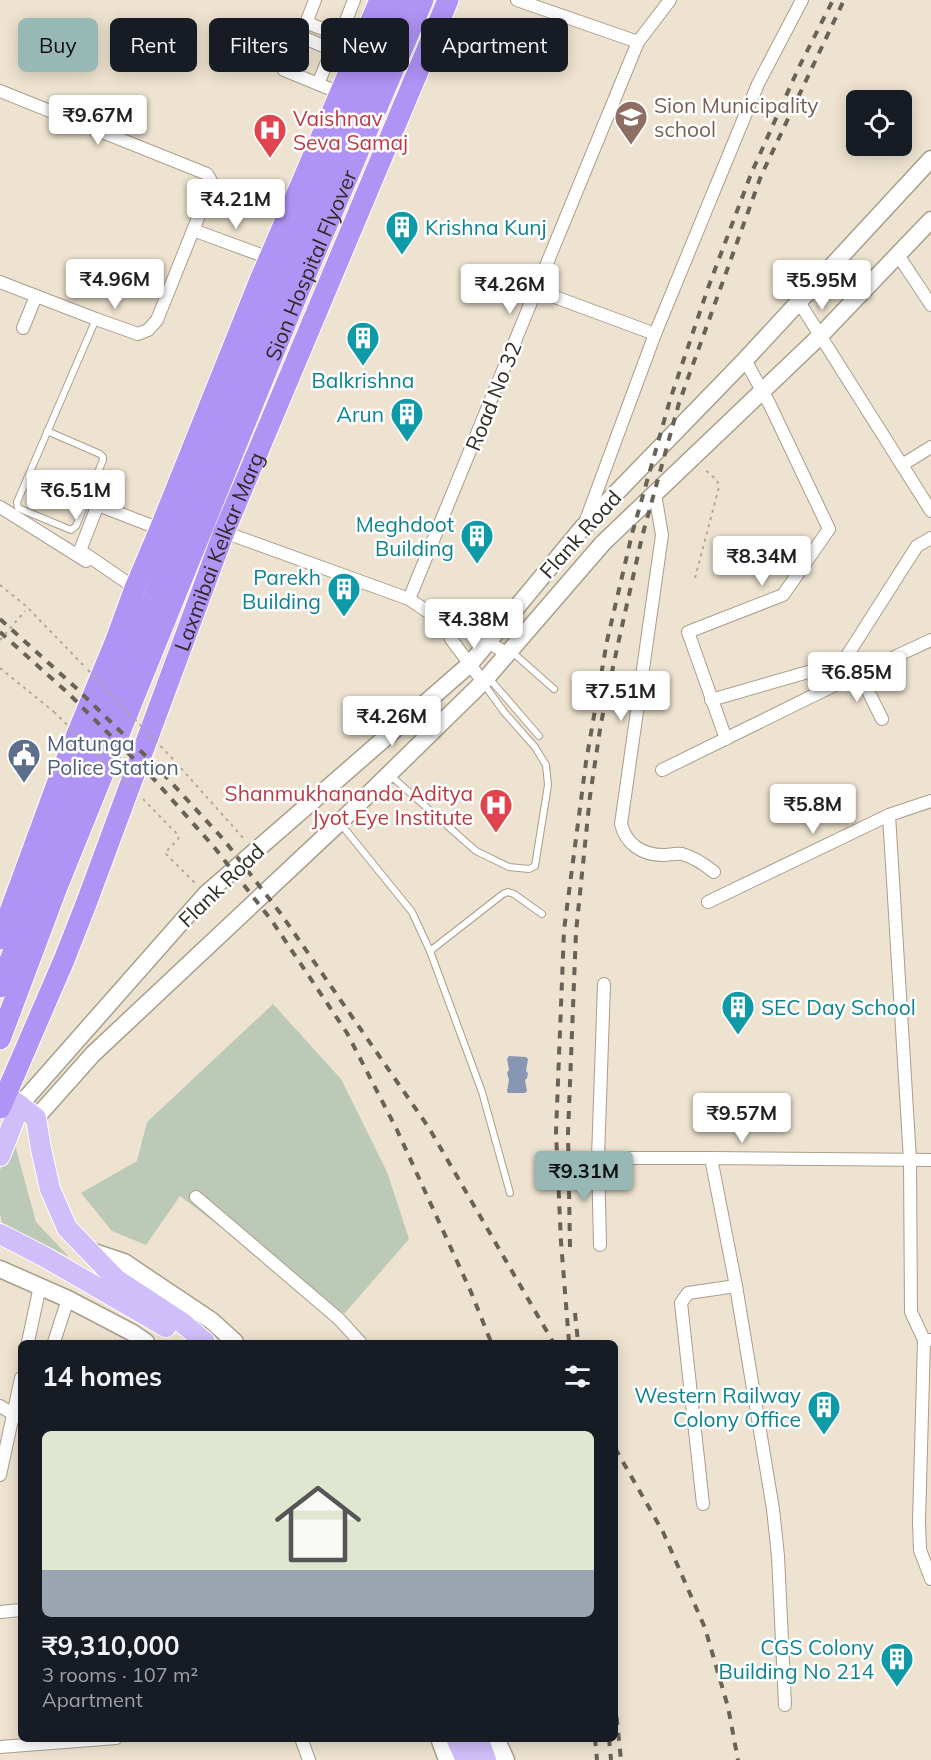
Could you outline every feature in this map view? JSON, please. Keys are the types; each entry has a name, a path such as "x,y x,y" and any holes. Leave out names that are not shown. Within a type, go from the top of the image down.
{"highway":[{"path":"372,18 379,0"},
{"name":"Sion Hospital Flyover","path":"206,495 278,288 402,0"},
{"name":"Sion Hospital Flyover","path":"206,495 297,295 423,0"},
{"name":"Laxmibai Kelkar Marg","path":"9,1102 131,795 223,537 448,0"},
{"path":"0,939 61,773 133,592 269,258 349,72"},
{"path":"162,525 206,495"},
{"path":"206,495 223,537"},
{"path":"0,987 49,884 206,495"},
{"path":"61,773 65,844"},
{"path":"65,844 131,795"},
{"path":"0,1039 49,884"}],"main road":[{"path":"0,1156 9,1102 36,1118 40,1149 51,1189 67,1227 116,1279 180,1321 203,1340"},
{"path":"0,1234 178,1333 185,1340"},
{"path":"458,1742 466,1760"},
{"path":"479,1742 486,1760"}],"street":[{"path":"315,0 308,21 321,28"},
{"path":"347,18 354,0"},
{"path":"517,0 638,42"},
{"name":"Road No 32","path":"409,599 638,42 670,0"},
{"path":"583,527 655,334 758,84 802,0"},
{"path":"321,46 297,36 283,67 286,72 340,93"},
{"path":"318,84 323,72"},
{"path":"0,91 207,174 211,181 158,320 148,330 138,334 0,282"},
{"name":"Flank Road","path":"9,1102 206,894 470,664 583,527 745,360 931,159"},
{"path":"36,1118 93,1054 339,823 485,679 603,543 820,336 931,220"},
{"path":"193,230 269,258"},
{"path":"898,255 931,305"},
{"path":"536,290 655,334"},
{"path":"23,328 36,296"},
{"path":"799,302 931,511"},
{"path":"726,739 688,632 783,595 828,529 763,391 745,360"},
{"path":"902,465 931,447"},
{"path":"655,494 662,535 621,824 624,835 630,843 645,851 659,855 680,854 700,861 714,872"},
{"path":"0,507 133,592"},
{"path":"133,592 81,551 97,507 162,525"},
{"path":"223,537 409,599 447,625 459,625 469,629 509,652"},
{"path":"845,680 843,662 917,546 931,538"},
{"path":"447,625 451,639 485,679"},
{"path":"662,770 931,640"},
{"path":"711,700 843,662"},
{"path":"860,673 882,719"},
{"path":"708,902 889,815 931,801"},
{"path":"889,815 910,1160 911,1312 928,1340 926,1468 920,1550 931,1579"},
{"path":"600,1245 598,1158 604,984"},
{"path":"598,1158 931,1160"},
{"path":"711,1158 736,1287 773,1509 778,1556 785,1705"},
{"path":"196,1197 339,1319 358,1340"},
{"path":"87,1249 124,1262 212,1321 233,1340"},
{"path":"0,1269 68,1299 143,1340"},
{"path":"28,1340 40,1286"},
{"path":"703,1504 681,1303 687,1293 736,1287"},
{"path":"55,1340 68,1299"},
{"path":"0,1406 17,1417 0,1475"},
{"path":"0,1612 18,1611"},
{"path":"0,1747 64,1742"},
{"path":"302,1742 309,1760"},
{"path":"440,1742 447,1760"},
{"path":"498,1742 506,1760"}],"lane":[{"path":"47,431 103,457 76,526 71,530 28,512 17,506 17,502 47,431 96,320"},
{"path":"509,652 554,689"},
{"path":"485,679 539,736"},
{"path":"389,774 476,851 509,867 536,866 548,784 546,765 535,747 504,712 485,679"},
{"path":"339,823 412,912 430,951 482,1092 510,1193"},
{"path":"430,951 502,894 508,892 542,914"}],"path":[{"path":"692,458 717,480 719,487 695,578"},
{"path":"0,585 26,606 171,756 255,852"},
{"path":"0,640 25,611"},
{"path":"0,668 54,712 131,795 179,836 165,853 206,894"}],"green space":[{"path":"273,1004 341,1079 387,1172 409,1239 345,1313 326,1307 180,1196 146,1245 112,1231 81,1193 137,1161 147,1122"},
{"path":"14,1141 36,1222 69,1257 2,1223 0,1170"}],"water":[{"path":"509,1056 528,1059 526,1071 528,1073 525,1080 527,1091 525,1093 508,1093 507,1091 509,1070 507,1059"}],"railway":[{"path":"569,1340 556,1132 564,930 586,762 607,641 632,534 670,400 708,288 751,174 799,67 833,0"},
{"path":"570,1247 568,1133 576,932 590,796 601,723 618,644 642,537 679,403 761,176 844,0"},
{"path":"0,619 74,686 158,768 224,840 281,914 429,1128 552,1340"},
{"path":"0,632 68,693 151,776 214,847 272,921 347,1033 397,1130 471,1292 490,1340"},
{"path":"575,1313 578,1340"},
{"path":"618,1453 663,1532 705,1628 728,1707 738,1760"},
{"path":"618,1730 621,1760"},
{"path":"595,1742 597,1760"},
{"path":"609,1742 611,1760"}],"place":[{"name":"Sion Municipality school","path":"631,146"},
{"name":"Vaishnav Seva Samaj","path":"270,159"},
{"name":"Krishna Kunj","path":"402,256"},
{"name":"Balkrishna","path":"363,367"},
{"name":"Arun","path":"407,443"},
{"name":"Meghdoot Building","path":"477,565"},
{"name":"Parekh Building","path":"344,618"},
{"name":"Matunga Police Station","path":"24,784"},
{"name":"Shanmukhananda Aditya Jyot Eye Institute","path":"496,834"},
{"name":"SEC Day School","path":"738,1036"},
{"name":"Western Railway Colony Office","path":"824,1436"},
{"name":"CGS Colony Building No 214","path":"897,1688"}]}
